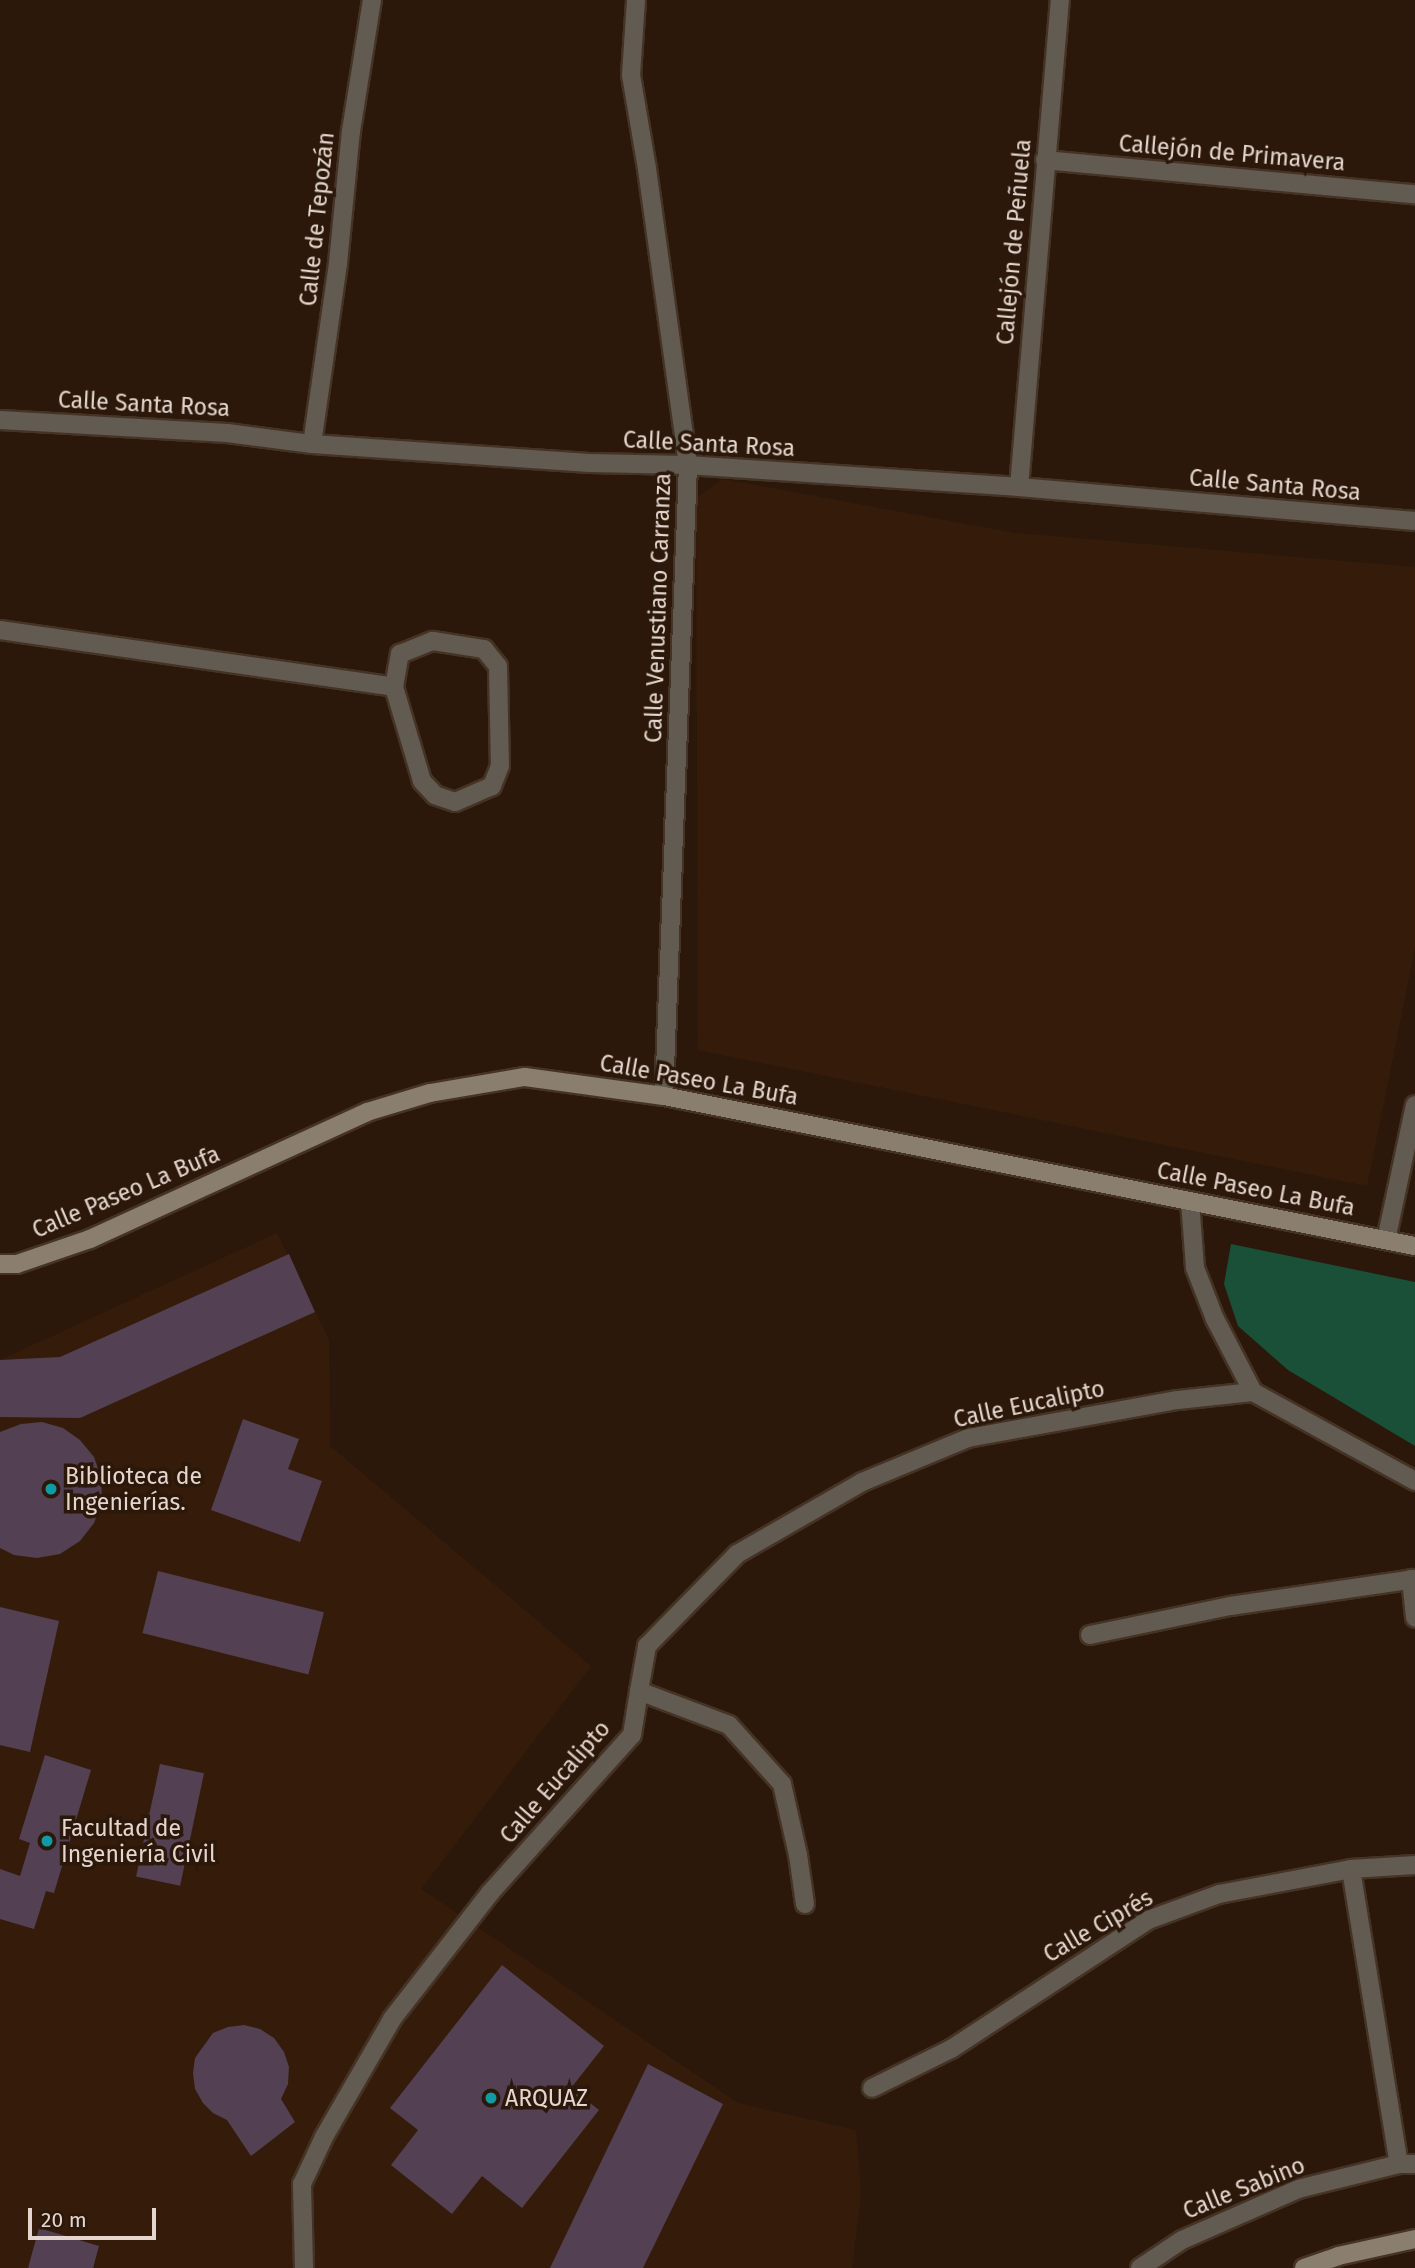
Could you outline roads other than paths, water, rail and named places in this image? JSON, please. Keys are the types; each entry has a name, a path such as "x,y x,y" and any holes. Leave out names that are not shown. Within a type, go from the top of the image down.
{"street":[{"name":"Calle de Tepozán","path":"312,444 338,263 351,131 372,0"},
{"name":"Calle Venustiano Carranza","path":"636,0 631,75 648,169 688,466 664,1096"},
{"name":"Callejón de Peñuela","path":"1019,487 1060,0"},
{"name":"Callejón de Primavera","path":"1045,160 1415,194"},
{"name":"Calle Santa Rosa","path":"0,420 228,433 312,444 589,463 688,466 1019,487 1415,521"},
{"path":"0,630 394,687"},
{"path":"433,640 484,649 498,666 500,766 492,786 455,802 435,795 422,781 394,687 400,654 433,640"},
{"name":"Calle Paseo La Bufa","path":"0,1273 9,1264 90,1239 163,1208 367,1112 430,1093 525,1077 664,1096 1415,1246"},
{"path":"1386,1240 1415,1105"},
{"path":"1190,1201 1195,1268 1215,1319 1253,1392 1415,1481"},
{"name":"Calle Eucalipto","path":"304,2268 302,2184 324,2137 392,2019 490,1893 632,1735 647,1646 737,1554 862,1482 968,1438 1178,1400 1253,1392"},
{"path":"1090,1635 1230,1606 1413,1579 1415,1618"},
{"path":"639,1691 729,1725 782,1784 798,1855 805,1904"},
{"name":"Calle Ciprés","path":"872,2088 951,2049 1148,1920 1219,1894 1351,1869 1415,1866"},
{"path":"1351,1869 1407,2164"},
{"name":"Calle Sabino","path":"1140,2268 1182,2240 1298,2189 1407,2164"},
{"path":"1304,2268 1338,2256 1415,2239"}],"place":[{"name":"Biblioteca de Ingenierías.","path":"51,1489"},
{"name":"Facultad de Ingeniería Civil","path":"47,1841"},
{"name":"ARQUAZ","path":"491,2098"}]}
